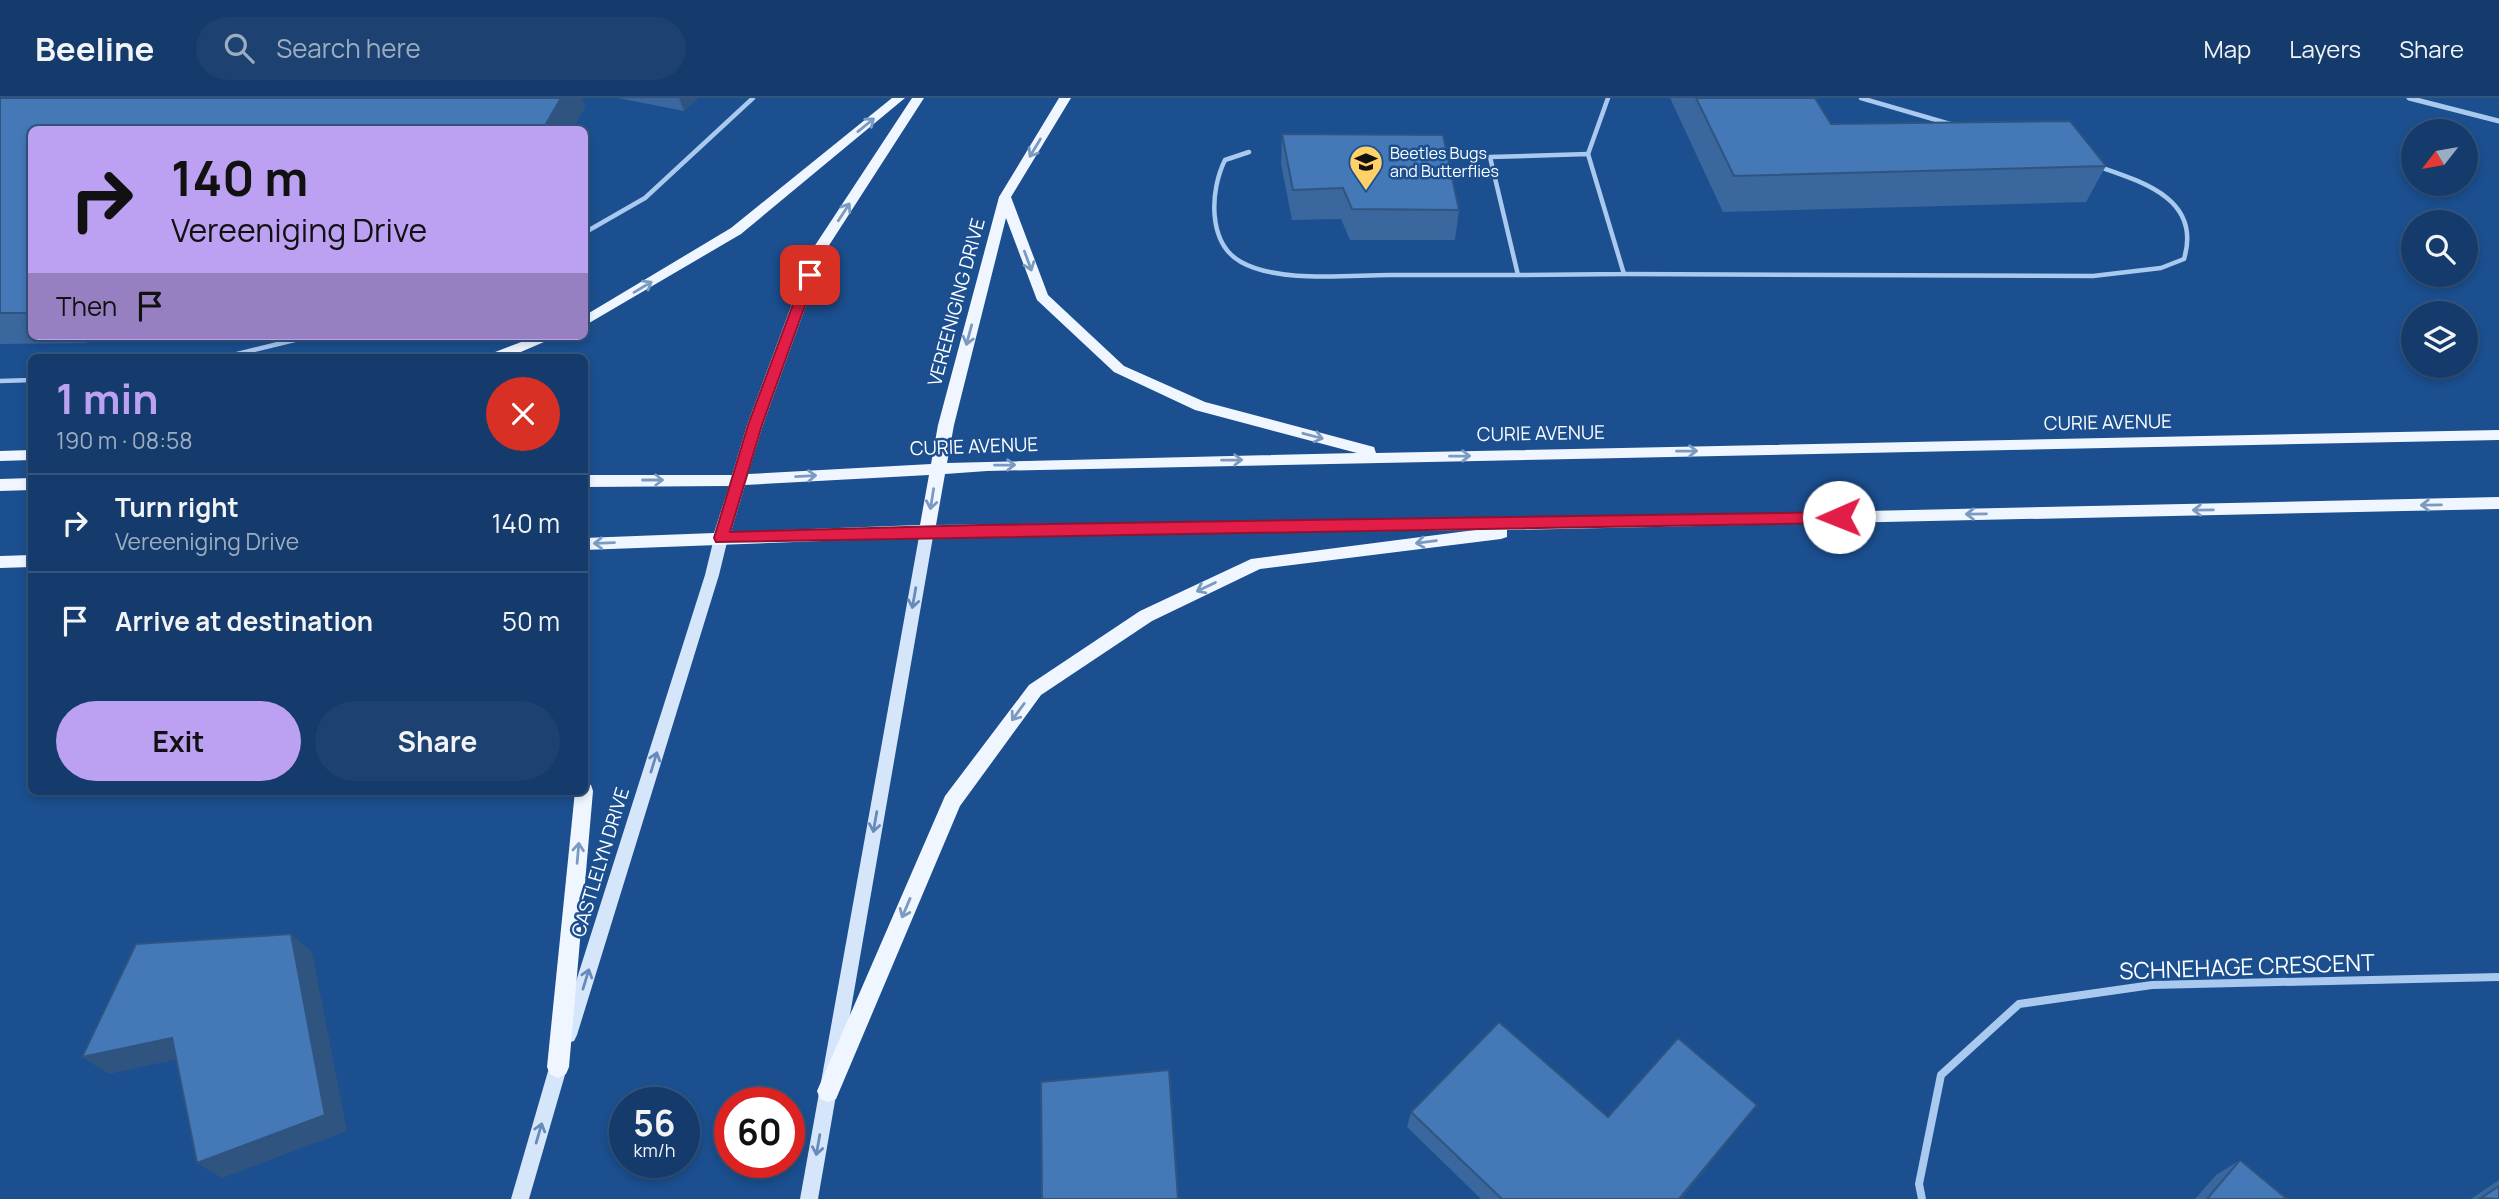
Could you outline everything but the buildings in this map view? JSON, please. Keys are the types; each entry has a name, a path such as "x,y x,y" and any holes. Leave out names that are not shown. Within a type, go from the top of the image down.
{"main road":[{"path":"588,320 736,231 899,98"},
{"path":"721,538 738,480 819,250 918,98"},
{"name":"VEREENIGING DRIVE","path":"927,531 937,468 1005,197 1065,98"},
{"path":"1005,197 1042,297 1119,369 1200,406 1390,457"},
{"path":"503,354 540,340"},
{"name":"CURIE AVENUE","path":"588,481 738,480 937,468 1390,457 2499,435"},
{"path":"0,456 28,455"},
{"path":"0,485 28,484"},
{"path":"588,544 927,531 1591,523 2499,503"},
{"path":"828,1091 952,802 1035,690 1146,616 1257,563 1591,523"},
{"path":"0,562 28,561"},
{"path":"558,1067 584,795"}],"street":[{"path":"2409,98 2499,121"},
{"path":"809,1199 927,531"},
{"name":"CASTLELYN DRIVE","path":"520,1199 558,1067 712,575 721,538"},
{"name":"SCHNEHAGE CRESCENT","path":"1922,1199 1919,1184 1941,1074 2019,1004 2152,985 2499,976"}],"lane":[{"path":"588,231 645,198 753,98"},
{"path":"1608,98 1588,155 1624,274"},
{"path":"1861,98 1954,126"},
{"path":"1249,152 1225,160 1216,183 1219,234 1227,251 1240,262 1290,273 2093,276 2161,268 2184,259 2193,241 2188,222 2170,200 2147,184 2095,165"},
{"path":"1518,275 1490,157 1588,155"},
{"path":"237,354 294,340"},
{"path":"0,381 28,380"}],"place":[{"name":"Beetles Bugs and Butterflies","path":"1366,192"}],"route":[{"path":"810,275 755,425 721,538 980,530 1591,523 1839,517"}]}
